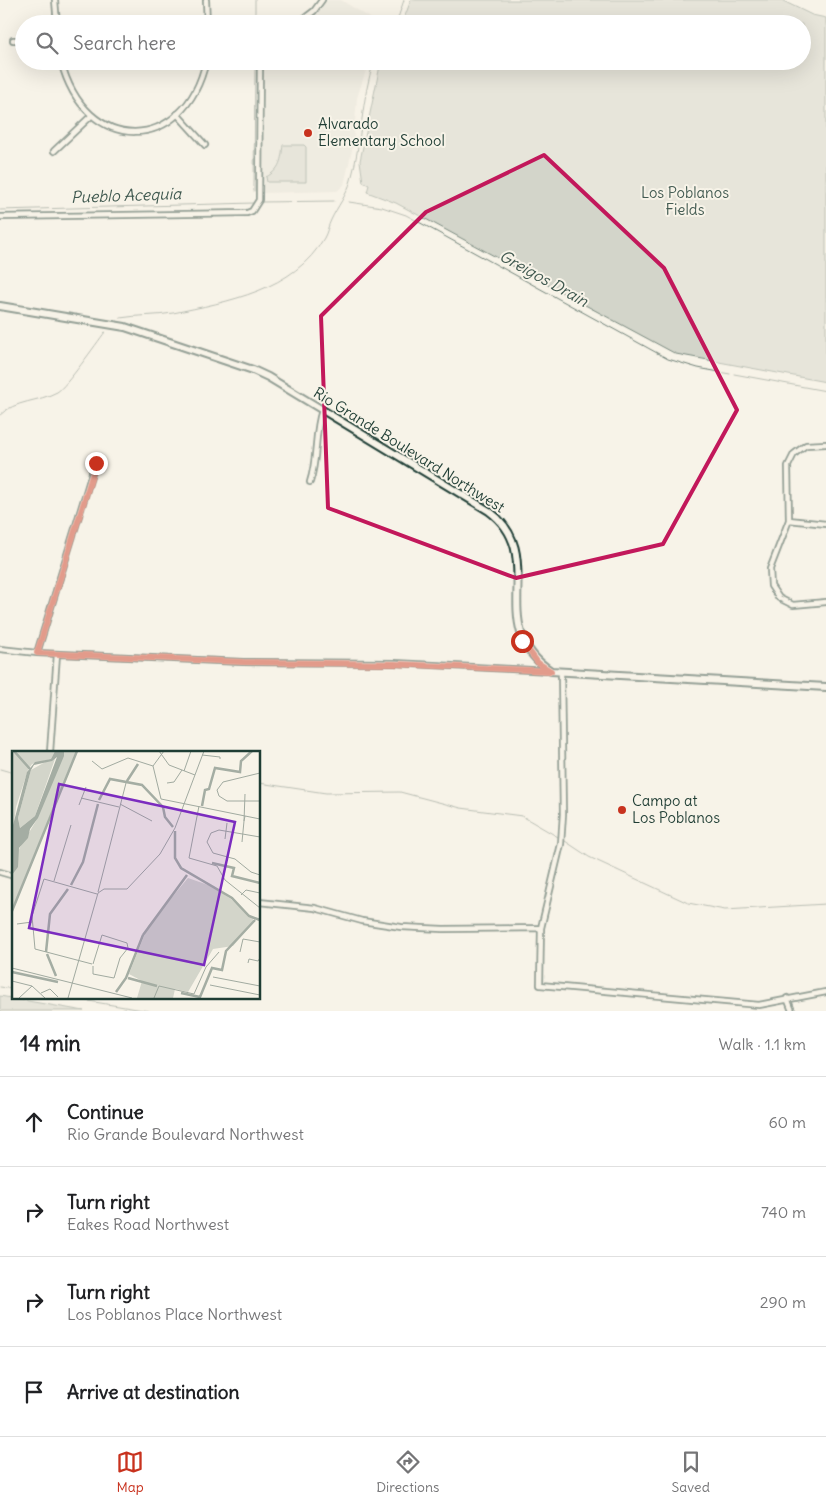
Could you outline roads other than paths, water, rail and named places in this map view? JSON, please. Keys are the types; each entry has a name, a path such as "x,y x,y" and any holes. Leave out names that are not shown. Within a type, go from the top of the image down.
{"street":[{"path":"56,0 57,15"},
{"path":"206,0 207,15"},
{"path":"310,15 322,0"},
{"path":"64,70 71,90 90,116 115,130 134,133 154,129 177,114 198,86 203,70"},
{"path":"0,217 247,213 252,211 259,200 260,70"},
{"path":"177,114 205,145"},
{"path":"54,151 90,116"},
{"name":"Rio Grande Boulevard Northwest","path":"0,306 125,327 254,370 488,511 505,526 516,550 519,631 529,652 538,663 551,671 826,687"},
{"path":"310,482 314,471 318,421 322,410"},
{"path":"826,444 806,446 794,454 788,466 789,520 770,569 771,586 779,598 794,605 826,602"},
{"path":"37,653 96,463 93,458"},
{"path":"789,520 826,524"},
{"path":"0,649 37,653 243,662 395,664 551,671"},
{"path":"50,751 57,654"},
{"path":"561,673 563,821 561,844 541,928 540,985 759,1005 787,998 826,992"},
{"path":"260,902 315,908 362,921 401,927 452,929 541,928"},
{"path":"787,998 792,1011"}],"waterway":[{"path":"255,0 255,15"},
{"path":"399,15 404,0"},
{"path":"254,191 255,70"},
{"path":"120,318 173,313 237,298 278,282 296,270 311,256 324,238 349,185 355,165 366,91 372,70"},
{"name":"Pueblo Acequia","path":"262,202 334,201"},
{"name":"Greigos Drain","path":"349,202 382,207 406,215 668,359 698,368 730,374"},
{"name":"Pueblo Acequia","path":"0,210 254,203"},
{"path":"0,415 13,406 57,392 74,374 105,332"},
{"name":"Pueblo Acequia","path":"734,374 826,391"},
{"path":"0,769 12,772"},
{"path":"260,783 326,793 400,792 461,808 522,816 558,837"},
{"path":"565,841 589,857 688,903 725,910 826,904"},
{"path":"0,987 12,989"},
{"path":"70,998 149,1011"}],"place":[{"name":"Alvarado Elementary School","path":"308,133"},
{"name":"Campo at Los Poblanos","path":"622,810"}],"park label":[{"name":"Los Poblanos Fields","path":"685,202"}]}
